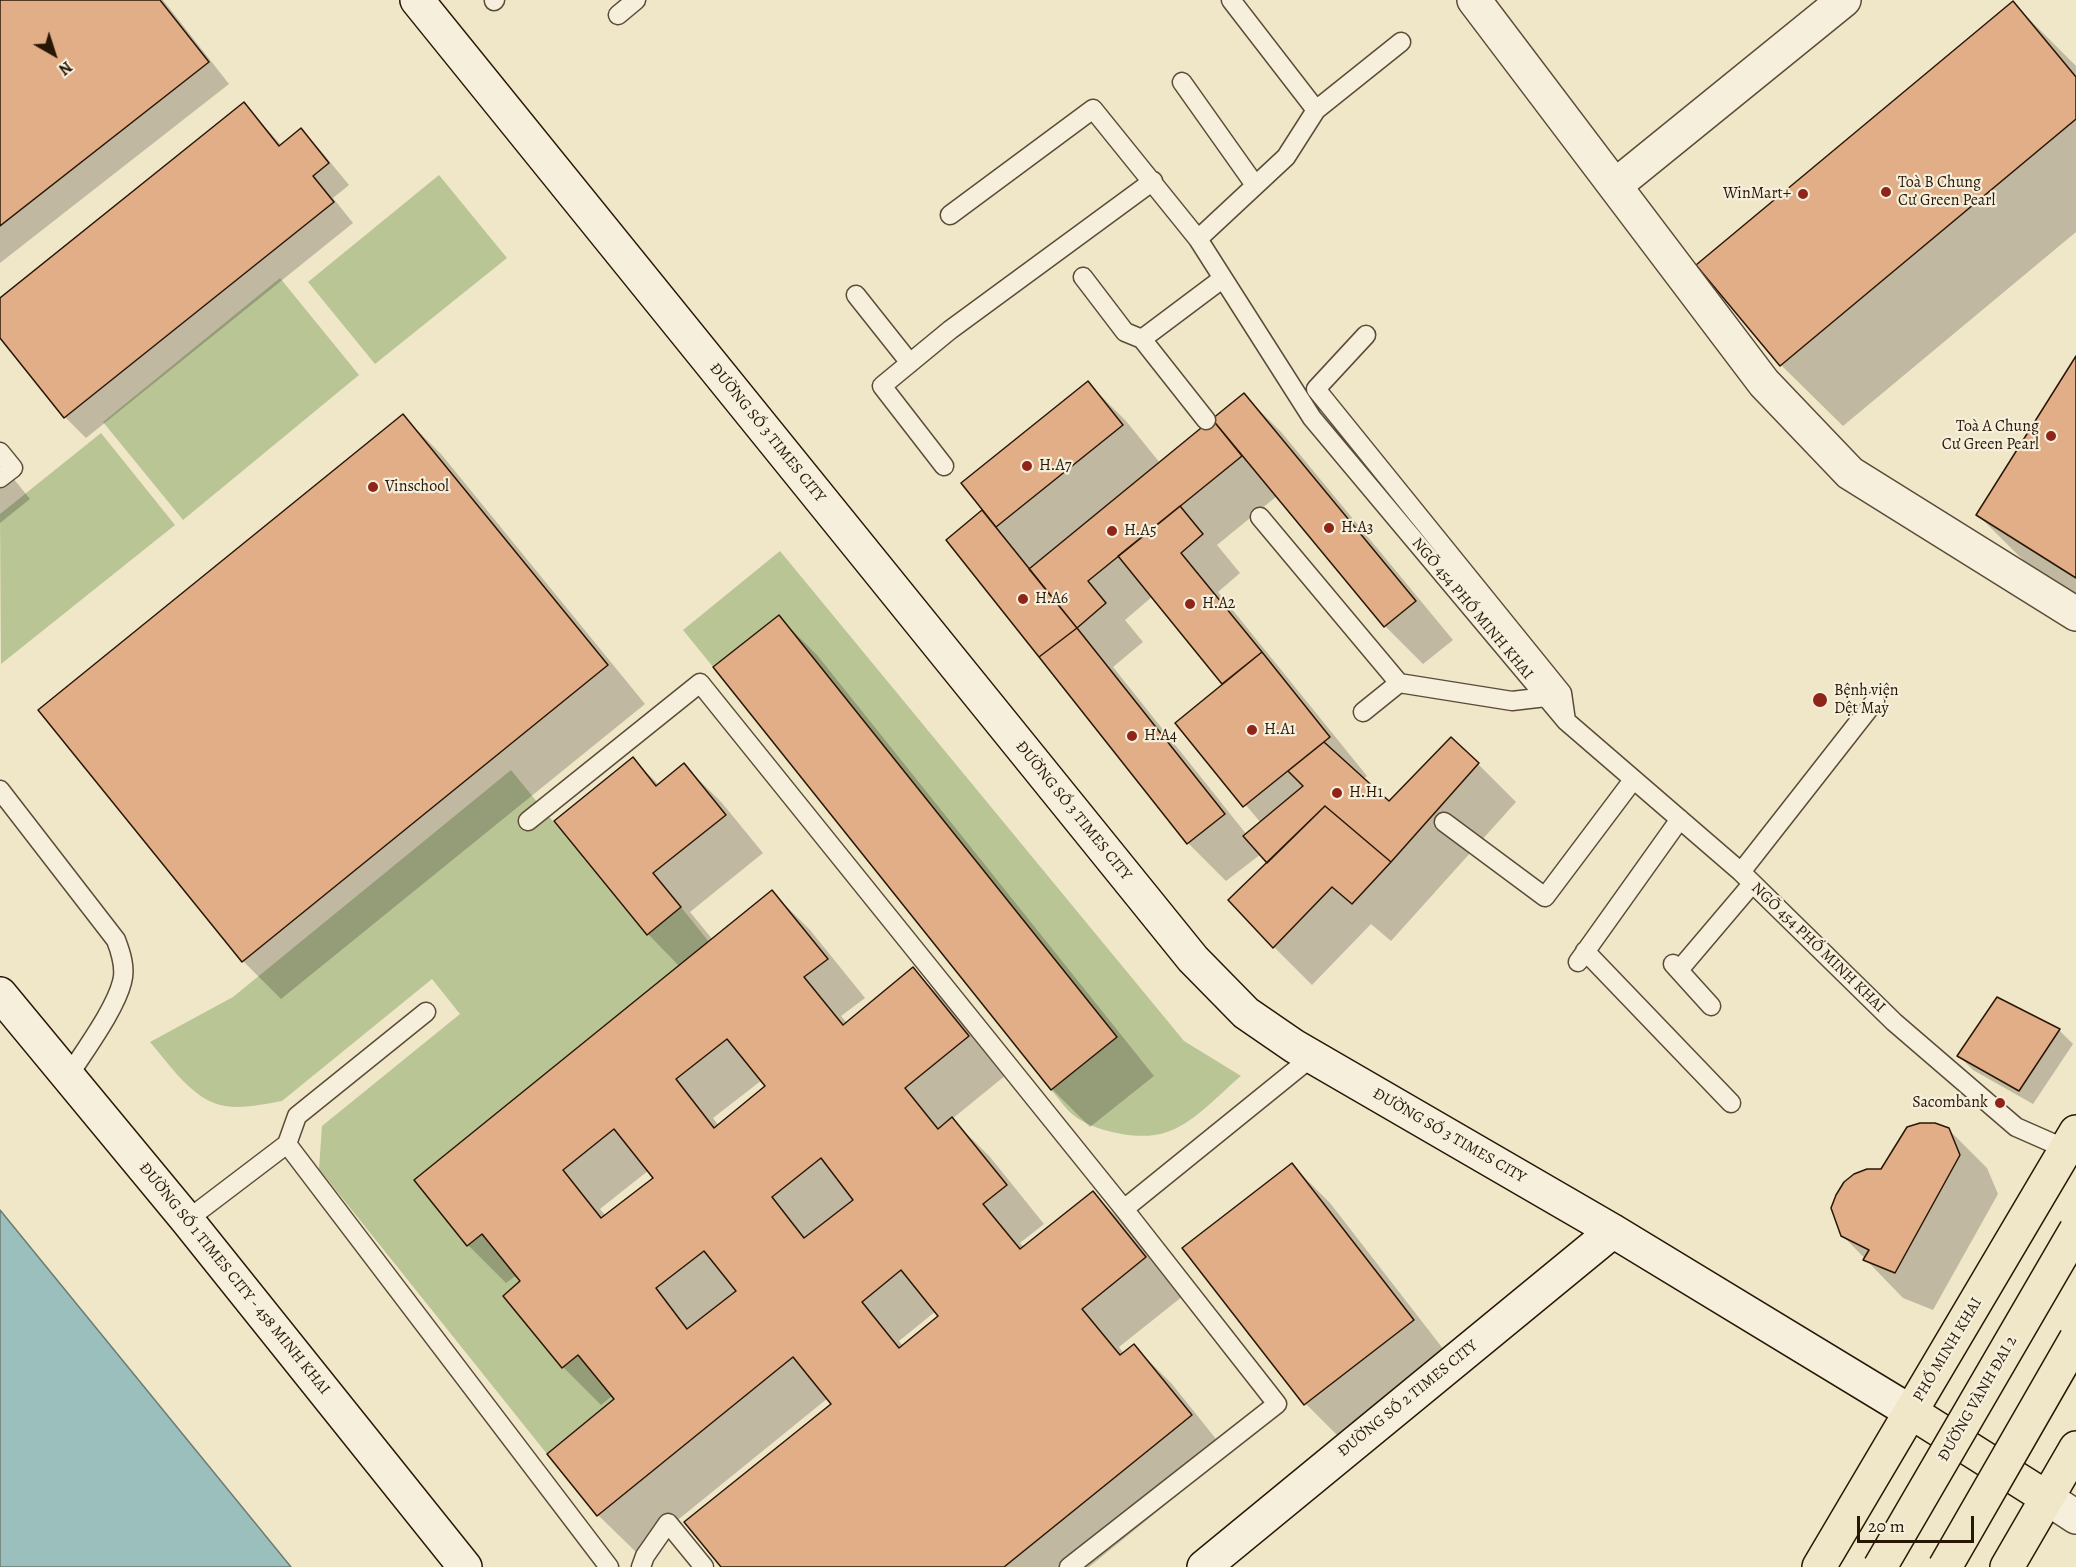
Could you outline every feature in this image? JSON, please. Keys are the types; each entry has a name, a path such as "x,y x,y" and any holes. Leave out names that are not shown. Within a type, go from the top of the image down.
{"main road":[{"name":"PHỐ MINH KHAI","path":"1819,1567 2071,1140"},
{"name":"ĐƯỜNG VÀNH ĐAI 2","path":"1880,1567 2076,1230"},
{"path":"1945,1567 2076,1339"},
{"path":"1911,1412 2047,1498"},
{"path":"2007,1567 2076,1449"}],"street":[{"name":"ĐƯỜNG SỐ 3 TIMES CITY","path":"417,0 1193,959 1246,1013 1313,1056 1613,1231 1911,1412"},
{"path":"1474,0 1710,308 1764,383 1850,473 2076,614"},
{"path":"1616,185 1844,0"},
{"name":"ĐƯỜNG SỐ 1 TIMES CITY - 458 MINH KHAI","path":"0,994 187,1220 465,1567"},
{"name":"ĐƯỜNG SỐ 2 TIMES CITY","path":"1204,1567 1613,1231"},
{"path":"2047,1498 2076,1517"}],"lane":[{"path":"618,15 636,0"},
{"path":"1231,0 1317,110"},
{"path":"1198,239 1286,156 1317,110 1401,42"},
{"path":"1182,82 1255,185"},
{"name":"NGÕ 454 PHỐ MINH KHAI","path":"950,216 1093,109 1198,239 1312,418 1566,722 1747,878 1894,1022 2016,1127 2071,1140"},
{"path":"944,466 882,386 909,363 1153,182"},
{"path":"1083,277 1125,332 1142,339 1206,420"},
{"path":"1142,339 1222,279"},
{"path":"856,295 909,363"},
{"path":"1366,335 1316,389 1562,693 1566,722"},
{"path":"0,452 13,468 0,478"},
{"path":"1260,517 1400,683 1512,701 1545,697"},
{"path":"528,821 700,683 1124,1209 1277,1404 1069,1567"},
{"path":"1363,712 1400,683"},
{"path":"1711,1006 1676,967 1747,878 1875,701"},
{"path":"1444,822 1545,897 1633,780"},
{"path":"0,790 117,940 122,957 123,981 105,1018 68,1077"},
{"path":"1680,819 1581,957 1731,1103"},
{"path":"187,1220 287,1144 297,1116 426,1012"},
{"path":"1124,1209 1313,1056"},
{"path":"287,1144 609,1567"},
{"path":"641,1567 645,1556 668,1523 704,1567"}],"green space":[{"path":"439,175 507,258 375,364 308,282"},
{"path":"280,278 359,375 183,520 103,422"},
{"path":"101,433 175,525 1,664 0,514"},
{"path":"780,551 1184,1041 1241,1076 1195,1116 1175,1129 1142,1136 1103,1130 1080,1120 1069,1111 1051,1090 779,615 713,667 683,630"},
{"path":"511,770 646,935 681,907 709,942 415,1180 467,1246 482,1234 520,1281 503,1296 562,1368 578,1355 614,1399 547,1454 319,1169 322,1126 460,1014 432,979 282,1101 239,1107 213,1103 192,1090 150,1042 233,997"}],"water":[{"path":"0,1210 291,1567 0,1567"}],"building":[{"path":"0,0 160,0 209,62 0,226"},
{"name":"Toà B Chung Cư Green Pearl","path":"2013,1 2076,77 2076,119 1780,366 1696,265"},
{"path":"244,102 279,146 301,128 329,163 313,176 334,202 64,418 0,338 0,298"},
{"name":"Toà A Chung Cư Green Pearl","path":"2076,356 2076,578 1976,515"},
{"name":"H.A7","path":"1088,381 1123,425 996,527 961,483"},
{"name":"H.A3","path":"1244,393 1416,601 1384,627 1212,419"},
{"path":"403,414 608,665 242,962 38,710"},
{"name":"H.A5","path":"1212,419 1242,456 1088,581 1106,603 1077,628 1029,569"},
{"name":"H.A2","path":"1180,506 1203,534 1181,553 1262,652 1222,684 1118,556"},
{"name":"H.A6","path":"982,510 1077,628 1039,657 946,540"},
{"path":"779,615 1117,1037 1051,1090 713,667"},
{"name":"H.A4","path":"1077,628 1225,814 1187,844 1039,657"},
{"name":"H.A1","path":"1262,652 1330,737 1243,807 1175,723"},
{"name":"H.H1","path":"1451,737 1479,763 1391,862 1325,806 1267,863 1243,836 1303,786 1288,771 1324,742 1389,801"},
{"path":"633,757 656,786 684,763 726,815 653,873 681,907 647,935 554,821"},
{"path":"1325,806 1391,862 1352,904 1332,887 1273,948 1228,900"},
{"path":"772,890 828,959 804,977 843,1025 913,967 969,1036 905,1088 938,1129 952,1117 1007,1185 983,1204 1020,1249 1093,1191 1146,1257 1082,1309 1120,1355 1134,1344 1192,1415 1004,1567 721,1567 684,1522 831,1404 793,1357 597,1516 547,1454 614,1399 578,1355 562,1368 503,1296 520,1281 482,1234 467,1246 414,1180","holes":["727,1039 765,1086 714,1128 676,1079","614,1129 653,1178 601,1218 563,1170","821,1158 853,1200 804,1238 772,1197","704,1251 736,1291 687,1329 656,1288","901,1270 938,1316 899,1348 862,1302"]},
{"path":"1997,997 2060,1029 2019,1091 1957,1056"},
{"path":"1920,1123 1935,1123 1949,1128 1960,1155 1895,1273 1863,1260 1869,1250 1841,1236 1831,1208 1844,1182 1854,1174 1867,1169 1881,1169 1907,1127"},
{"path":"1292,1163 1414,1320 1304,1405 1182,1248"}],"place":[{"name":"Toà B Chung Cư Green Pearl","path":"1886,192"},
{"name":"WinMart+","path":"1803,194"},
{"name":"Toà A Chung Cư Green Pearl","path":"2051,436"},
{"name":"H.A7","path":"1027,466"},
{"name":"Vinschool","path":"373,487"},
{"name":"H.A3","path":"1329,528"},
{"name":"H.A5","path":"1112,531"},
{"name":"H.A6","path":"1023,599"},
{"name":"H.A2","path":"1190,604"},
{"name":"Bệnh viện Dệt May","path":"1820,700"},
{"name":"H.A1","path":"1252,730"},
{"name":"H.A4","path":"1132,736"},
{"name":"H.H1","path":"1337,793"},
{"name":"Sacombank","path":"2000,1103"}]}
